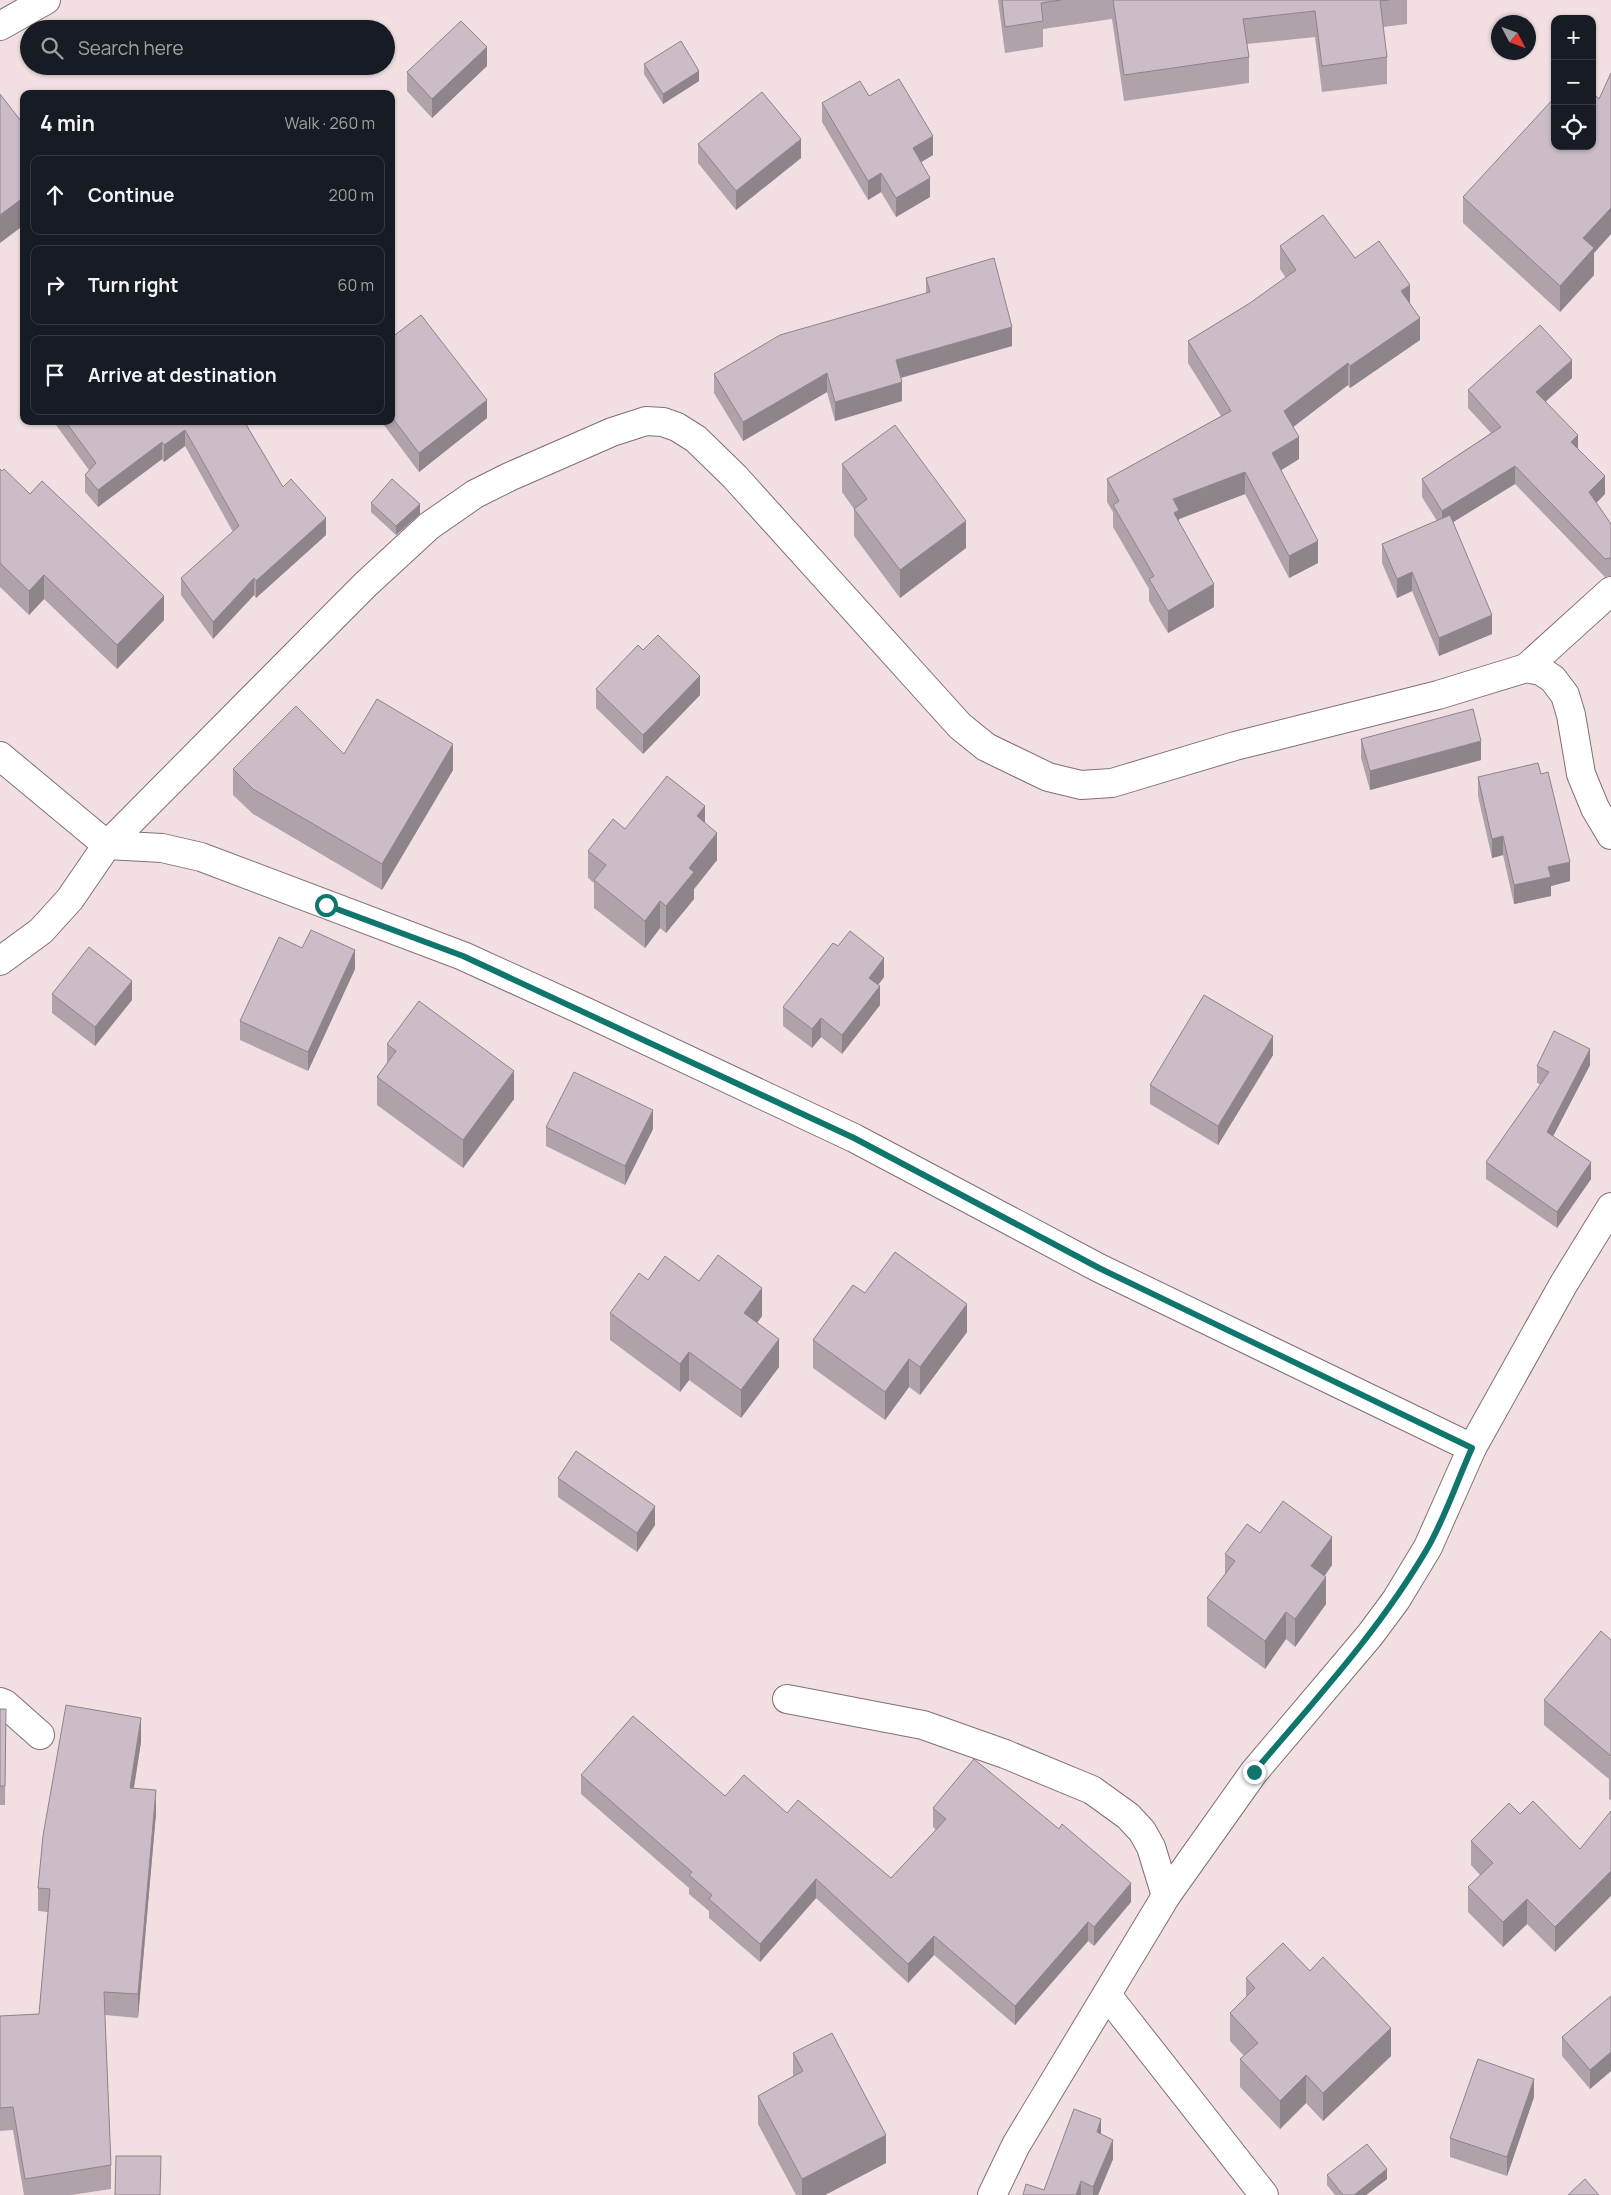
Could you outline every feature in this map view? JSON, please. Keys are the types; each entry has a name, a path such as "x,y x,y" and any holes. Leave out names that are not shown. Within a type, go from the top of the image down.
{"street":[{"path":"0,26 46,0"},
{"path":"0,961 41,932 70,899 107,845 365,585 429,526 475,494 508,477 612,432 646,421 663,422 696,439 735,476 960,726 986,747 1048,777 1081,785 1112,783 1235,746 1438,695 1526,668 1611,591"},
{"path":"1526,668 1541,671 1553,679 1565,695 1571,715 1582,774 1595,808 1611,835"},
{"path":"0,756 107,845 162,848 201,857 463,956 854,1138 1099,1268 1472,1448"},
{"path":"992,2195 1016,2145 1166,1896 1254,1772 1370,1635 1396,1600 1428,1547 1472,1448 1563,1285 1611,1207"},
{"path":"787,1698 923,1725 1005,1754 1092,1790 1128,1816 1142,1831 1151,1847 1166,1896"},
{"path":"0,1702 6,1704 40,1735"},
{"path":"1107,1995 1264,2195"}],"building":[{"path":"1002,0 1061,0 1041,3 1043,21 1005,27"},
{"path":"1113,0 1389,0 1380,1 1387,57 1322,66 1315,11 1243,19 1249,57 1124,75"},
{"path":"461,21 487,47 432,99 407,72"},
{"path":"681,41 699,71 663,94 644,64"},
{"path":"1611,73 1611,208 1583,238 1594,248 1560,286 1463,197 1551,101 1551,150 1596,150 1596,96 1599,99"},
{"path":"899,79 933,136 913,148 930,178 896,198 881,173 868,181 822,103 860,81 869,96"},
{"path":"762,92 801,139 736,191 698,144"},
{"path":"0,94 20,120 20,200 0,215"},
{"path":"1323,215 1355,258 1379,241 1410,285 1401,291 1420,318 1350,366 1348,363 1284,411 1299,437 1272,453 1318,541 1289,556 1245,472 1173,499 1179,510 1174,513 1214,584 1168,611 1149,579 1154,576 1113,505 1119,501 1107,479 1231,411 1188,341 1250,303 1296,270 1280,246"},
{"path":"994,258 1012,327 896,360 902,382 835,402 827,373 743,422 714,374 780,335 930,292 926,278"},
{"path":"421,315 487,400 419,453 395,421 395,335"},
{"path":"1540,325 1572,360 1536,392 1578,435 1571,442 1605,476 1589,492 1611,524 1611,558 1605,559 1515,466 1442,511 1422,479 1501,427 1468,390"},
{"path":"68,425 246,425 283,487 291,479 326,518 256,581 254,578 213,622 181,578 239,526 185,430 164,445 162,442 98,490 85,475 96,463"},
{"path":"895,425 966,521 900,570 854,509 867,499 842,464"},
{"path":"0,469 2,471 4,469 30,494 42,481 164,596 117,645 44,575 29,591 0,563"},
{"path":"392,479 420,504 396,526 371,503"},
{"path":"1450,515 1492,615 1439,638 1412,572 1397,579 1382,544"},
{"path":"658,635 700,676 643,735 596,689 638,645 643,650"},
{"path":"377,699 453,744 382,864 253,789 233,769 296,706 344,754"},
{"path":"1473,709 1481,741 1370,771 1361,739"},
{"path":"1538,763 1541,774 1548,772 1570,862 1548,867 1551,877 1514,885 1503,836 1492,839 1478,777"},
{"path":"667,776 705,806 697,816 717,833 689,868 694,872 666,906 660,901 645,921 594,880 606,865 588,851 613,819 625,829"},
{"path":"311,930 355,950 308,1052 240,1021 279,937 302,948"},
{"path":"850,931 884,958 869,978 880,986 842,1035 821,1018 812,1029 783,1007 833,943 838,946"},
{"path":"89,947 132,981 95,1027 52,994"},
{"path":"1204,995 1273,1036 1218,1126 1150,1085"},
{"path":"419,1001 514,1071 463,1140 377,1077 396,1051 387,1044"},
{"path":"1554,1031 1590,1049 1547,1132 1591,1162 1557,1212 1486,1162 1549,1072 1537,1066"},
{"path":"574,1072 653,1110 625,1166 546,1127"},
{"path":"895,1252 967,1304 920,1367 909,1359 885,1392 813,1340 853,1285 865,1293"},
{"path":"718,1255 762,1288 744,1313 779,1339 741,1390 689,1352 680,1364 610,1313 639,1273 648,1280 665,1256 699,1281"},
{"path":"576,1451 655,1506 637,1533 558,1478"},
{"path":"1283,1501 1332,1537 1311,1566 1326,1577 1295,1619 1286,1612 1265,1641 1207,1598 1235,1561 1225,1554 1247,1524 1260,1533"},
{"path":"1601,1631 1611,1640 1611,1756 1544,1700"},
{"path":"66,1705 141,1718 130,1788 156,1790 138,1994 104,1992 111,2165 25,2179 13,2107 0,2108 0,2016 39,2014 50,1889 38,1888 43,1836"},
{"path":"0,1709 6,1709 5,1786 0,1786"},
{"path":"633,1716 725,1796 744,1775 787,1813 798,1800 891,1878 946,1819 933,1808 974,1759 1059,1829 1062,1824 1131,1883 1094,1927 1088,1922 1015,2006 934,1936 908,1964 816,1879 760,1944 709,1899 712,1895 689,1875 692,1872 581,1775"},
{"path":"1533,1801 1580,1849 1611,1811 1611,1871 1555,1927 1527,1899 1503,1922 1468,1887 1493,1863 1471,1841 1509,1803 1520,1814"},
{"path":"1283,1943 1310,1971 1323,1957 1391,2028 1323,2093 1306,2075 1280,2101 1240,2059 1258,2043 1230,2013 1255,1988 1246,1978"},
{"path":"1611,1996 1611,2052 1590,2070 1562,2037"},
{"path":"832,2033 886,2135 802,2179 758,2096 803,2071 793,2053"},
{"path":"1478,2059 1534,2079 1507,2157 1450,2138"},
{"path":"1074,2109 1101,2119 1097,2132 1113,2140 1093,2187 1081,2181 1076,2195 1023,2195 1026,2184 1044,2190"},
{"path":"1367,2144 1387,2169 1354,2195 1343,2195 1327,2175"},
{"path":"116,2156 161,2156 160,2195 115,2195"},
{"path":"1585,2179 1599,2195 1568,2195"}],"route":[{"path":"326,905 463,956 854,1138 1099,1268 1472,1448 1428,1547 1396,1600 1370,1635 1254,1772"}]}
